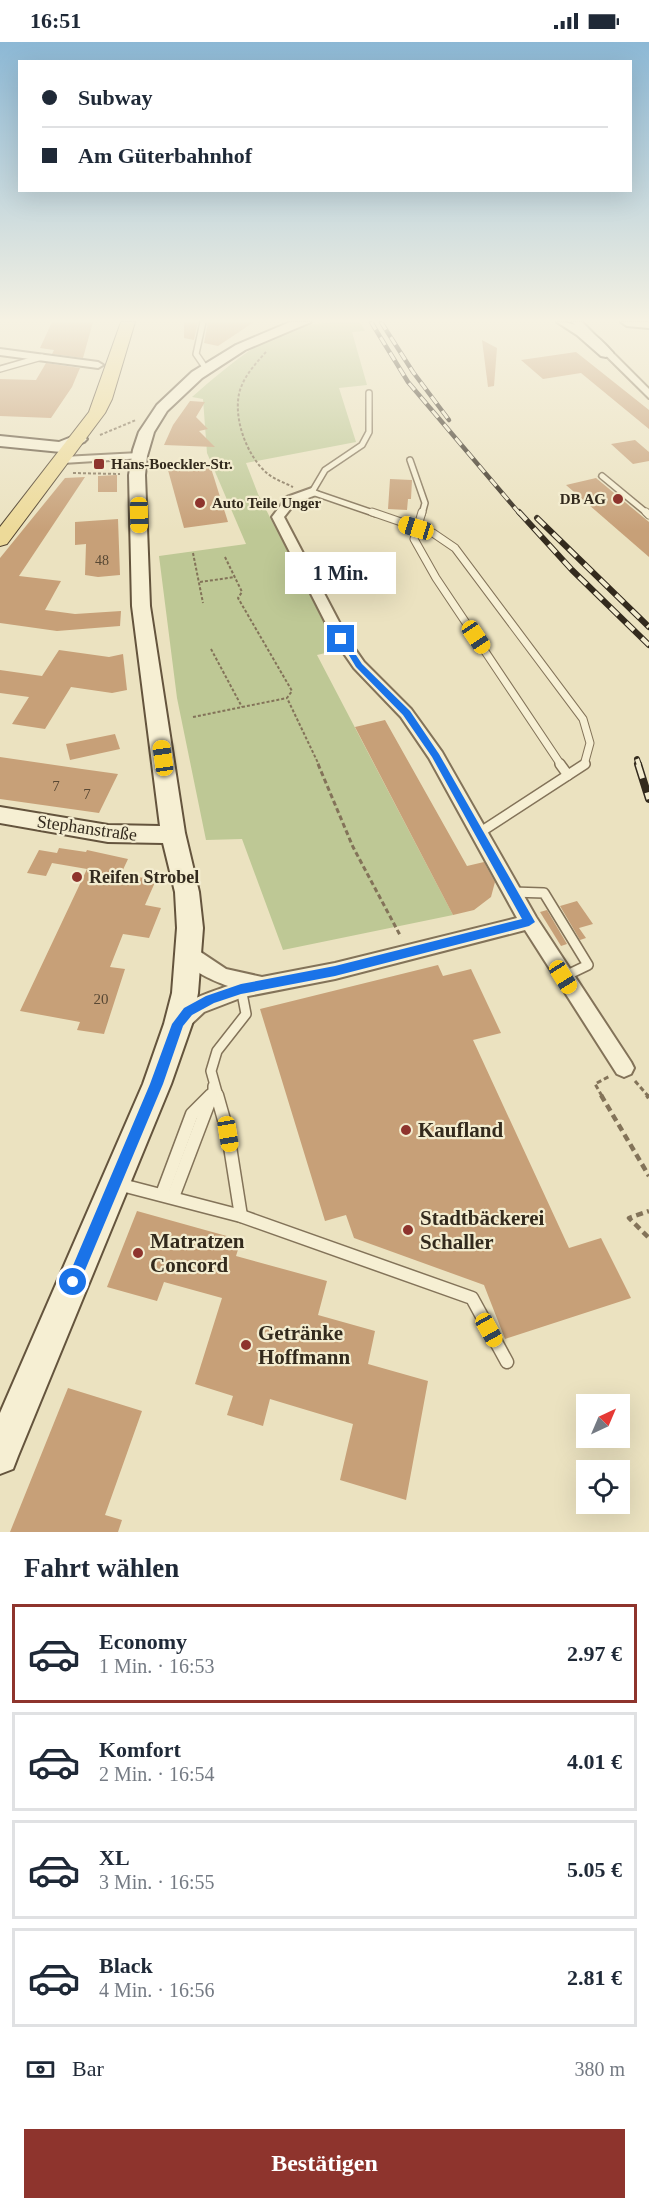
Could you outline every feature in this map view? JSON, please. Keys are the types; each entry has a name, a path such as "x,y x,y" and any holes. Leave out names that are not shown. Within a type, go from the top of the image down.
{"main road":[{"path":"0,540 57,459 89,392"},
{"path":"0,516 79,439 106,392"},
{"path":"0,1456 157,1084 178,1024 185,993 190,953 187,892 173,833 141,606 138,465 149,426 162,408 182,392"},
{"path":"0,441 57,459"},
{"name":"Stephanstraße","path":"0,815 116,835 144,836 173,833"}],"street":[{"path":"57,459 138,465"},
{"path":"312,492 291,500 278,517 341,639 359,665 406,713 436,756 529,922 624,1068"},
{"path":"178,1024 197,1006 240,985 335,971 529,922"},
{"path":"190,953 208,969 240,985"}],"lane":[{"path":"369,393 369,432 362,445 325,470 312,492 433,533 455,548 583,719 592,742 591,754 583,766 479,833"},
{"path":"410,460 424,503 414,539 436,578 568,775"},
{"path":"602,476 649,515"},
{"path":"512,892 544,893 588,965 563,977"},
{"path":"240,985 246,1014 212,1062 213,1088 228,1134 241,1216"},
{"path":"167,1196 213,1088"},
{"path":"114,1183 241,1216 472,1298 507,1362"}],"path":[{"path":"240,392 237,411 247,444 266,473 291,486 312,492"},
{"path":"79,439 93,440 162,408"},
{"path":"57,459 138,465"},
{"path":"193,553 203,603"},
{"path":"193,717 287,698 291,691 238,598 242,592 225,557"},
{"path":"200,582 235,577"},
{"path":"211,649 242,707"},
{"path":"287,698 353,846 408,952"},
{"path":"649,1098 624,1068 595,1084 649,1176"},
{"path":"648,1237 629,1218 649,1211"}],"green space":[{"path":"198,392 340,392 356,442 246,463 258,494 338,650 317,655 453,915 283,950 242,839 206,840 177,698 159,556 246,544 207,453 203,399 192,397"}],"building":[{"path":"0,392 69,392 51,418 0,416"},
{"path":"604,392 626,392 649,410 649,429"},
{"path":"190,401 205,402 196,417 208,429 199,431 215,447 164,445 173,425"},
{"path":"635,440 649,452 649,461 633,464 611,444"},
{"path":"210,465 228,522 184,528 168,470"},
{"path":"117,475 117,492 98,492 98,476"},
{"path":"85,477 19,576 61,581 45,610 75,614 121,611 120,626 57,631 0,623 0,558 65,478"},
{"path":"596,478 649,522 649,557 566,485"},
{"path":"390,479 412,480 411,499 408,499 407,510 388,509"},
{"path":"118,519 120,575 98,577 85,575 86,544 75,545 75,522"},
{"path":"59,650 109,657 123,654 127,690 112,693 71,687 45,729 12,724 29,697 0,693 0,670 42,676"},
{"path":"385,720 467,866 484,862 495,882 491,897 474,910 453,915 355,727"},
{"path":"115,734 120,749 70,760 66,744"},
{"path":"0,757 118,774 99,813 0,799"},
{"path":"59,848 86,852 87,850 128,859 121,874 156,880 145,905 161,908 149,938 123,934 110,967 125,969 104,1034 77,1030 80,1022 20,1011 87,869 52,863 46,876 27,873 39,850 57,853"},
{"path":"577,901 593,924 579,928 586,938 580,940 560,906"},
{"path":"547,910 567,944 561,946 540,912"},
{"name":"Kaufland","path":"438,965 443,976 471,969 501,1033 473,1040 569,1248 601,1238 631,1298 505,1339 484,1285 354,1238 346,1215 325,1221 260,1009"},
{"path":"137,1211 241,1240 236,1256 327,1281 318,1315 375,1331 368,1364 428,1381 406,1500 340,1480 353,1424 270,1399 263,1426 227,1415 233,1396 195,1384 222,1298 164,1282 157,1301 107,1287"},
{"path":"68,1388 142,1411 105,1515 122,1520 118,1532 10,1532"}],"railway":[{"path":"416,392 520,514"},
{"path":"428,392 449,420"},
{"path":"519,512 572,570 649,645"},
{"path":"537,518 649,627"},
{"path":"637,759 639,765"},
{"path":"638,764 649,799"}],"place":[{"name":"Hans-Boeckler-Str.","path":"99,464"},
{"name":"DB AG","path":"618,499"},
{"name":"Auto Teile Unger","path":"200,503"},
{"name":"Reifen Strobel","path":"77,877"},
{"name":"Kaufland","path":"406,1130"},
{"name":"Stadtbäckerei Schaller","path":"408,1230"},
{"name":"Matratzen Concord","path":"138,1253"},
{"name":"Getränke Hoffmann","path":"246,1345"}],"route":[{"path":"73,1282 157,1084 178,1024 188,1012 210,1000 267,982 335,971 529,922 436,756 406,713 359,665 341,639"}]}
